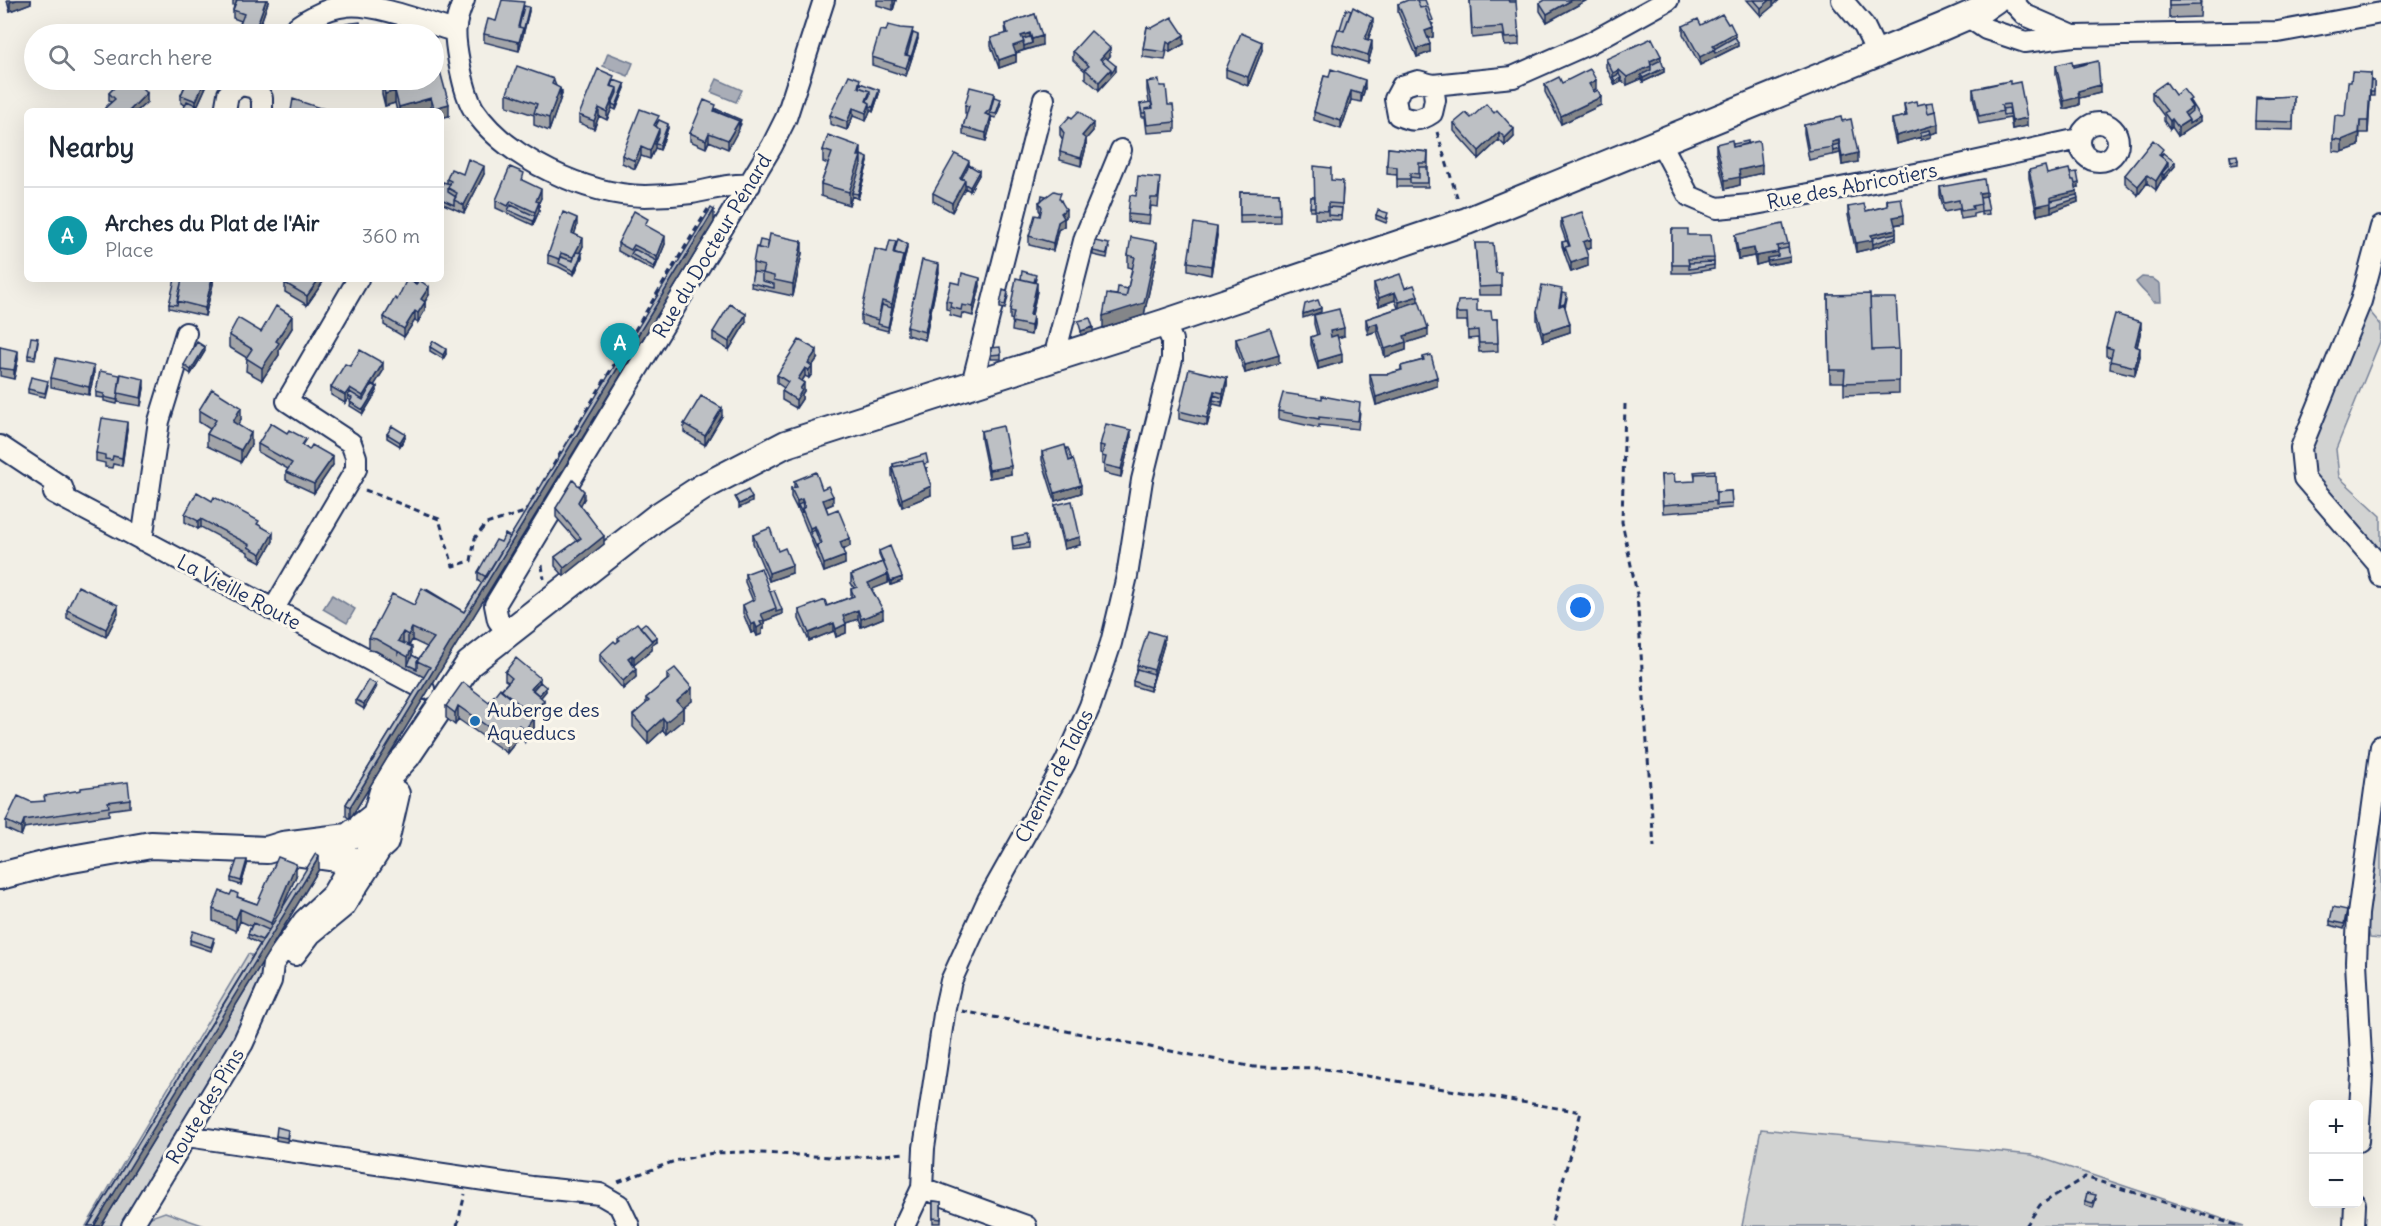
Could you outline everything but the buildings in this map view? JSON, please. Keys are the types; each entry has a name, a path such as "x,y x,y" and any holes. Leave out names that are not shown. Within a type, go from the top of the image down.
{"main road":[{"path":"0,876 55,862 151,845 318,854 330,858 363,862 385,842 407,756 432,693 657,517 703,487 786,444 1164,323 1467,221 1967,16 1995,0"},
{"path":"267,850 284,845 348,837 376,815 387,778 407,756"}],"street":[{"path":"464,0 454,31 462,77 474,109 503,144 549,170 599,190 644,196 689,193 738,184 750,185"},
{"name":"Rue du Docteur Pénard","path":"508,634 498,620 495,605 750,185 786,118 824,0"},
{"path":"1433,85 1435,100 1432,113 1423,119 1410,120 1398,115 1395,99 1402,86 1418,81 1433,85 1513,77 1590,44 1668,0"},
{"path":"1842,0 1864,26 1877,53"},
{"path":"2011,0 2025,15 2074,36"},
{"path":"298,24 346,5 394,12 432,24"},
{"path":"1967,16 1986,29 2025,42 2074,36 2268,32 2381,13"},
{"path":"444,28 454,31"},
{"path":"226,108 228,94 233,90"},
{"path":"256,90 262,98 262,108"},
{"path":"972,384 1044,99"},
{"name":"Rue des Abricotiers","path":"1656,142 1665,151 1689,196 1717,208 1750,205 1937,170 2079,140"},
{"path":"1054,358 1085,237 1121,150"},
{"path":"2381,227 2361,301 2301,448 2304,478 2378,564 2381,576"},
{"path":"273,610 356,469 356,457 351,443 287,401 356,282"},
{"name":"Chemin de Talas","path":"922,1188 924,1148 945,1008 961,956 988,900 1065,763 1090,706 1111,643 1126,576 1142,480 1172,359 1172,340 1164,323"},
{"path":"142,540 159,421 186,333"},
{"name":"La Vieille Route","path":"0,446 62,487 60,496 432,693"},
{"path":"2361,1100 2362,1076 2356,962 2358,924 2381,746"},
{"path":"345,907 347,888 360,873 376,815"},
{"path":"348,837 363,862"},
{"name":"Route des Pins","path":"132,1226 243,1043 271,981 311,934 345,907 367,875 385,842"},
{"path":"330,858 338,883"},
{"name":"Route des Pins","path":"271,981 273,964 304,920 332,894 338,883 363,862"},
{"path":"187,1136 470,1178 591,1193 619,1204 629,1226"},
{"path":"904,1226 922,1188 1026,1226"},
{"path":"2354,1226 2355,1208"}],"path":[{"path":"1432,113 1455,196"},
{"path":"347,484 439,519 453,566 471,561 475,538 486,524 525,512 722,187"},
{"path":"1624,404 1622,522 1637,594 1654,847"},
{"path":"542,563 545,584"},
{"path":"945,1008 1254,1067 1320,1068 1581,1112 1551,1226"},
{"path":"591,1193 675,1161 713,1153 745,1152 877,1158 924,1148"},
{"path":"2026,1226 2040,1205 2085,1177 2239,1226"},
{"path":"456,1226 470,1178"}],"shaded area":[{"path":"608,53 633,63 628,76 603,66"},
{"path":"717,79 742,90 736,102 711,92"},
{"path":"2142,277 2152,278 2160,284 2161,302 2153,302 2138,285 2136,282"},
{"path":"2361,301 2381,325 2381,339 2336,449 2339,477 2381,516 2381,577 2304,478 2301,448"},
{"path":"332,595 355,609 347,623 323,609"},
{"path":"2381,815 2381,939 2370,938 2365,914"},
{"path":"248,954 272,961 261,977 231,1046 122,1226 86,1226"},
{"path":"1761,1129 2032,1155 2244,1226 1742,1226"},
{"path":"165,1212 205,1226 143,1226 148,1218"}],"place":[{"name":"Arches du Plat de l'Air","path":"620,373"},
{"name":"Auberge des Aqueducs","path":"475,721"}]}
